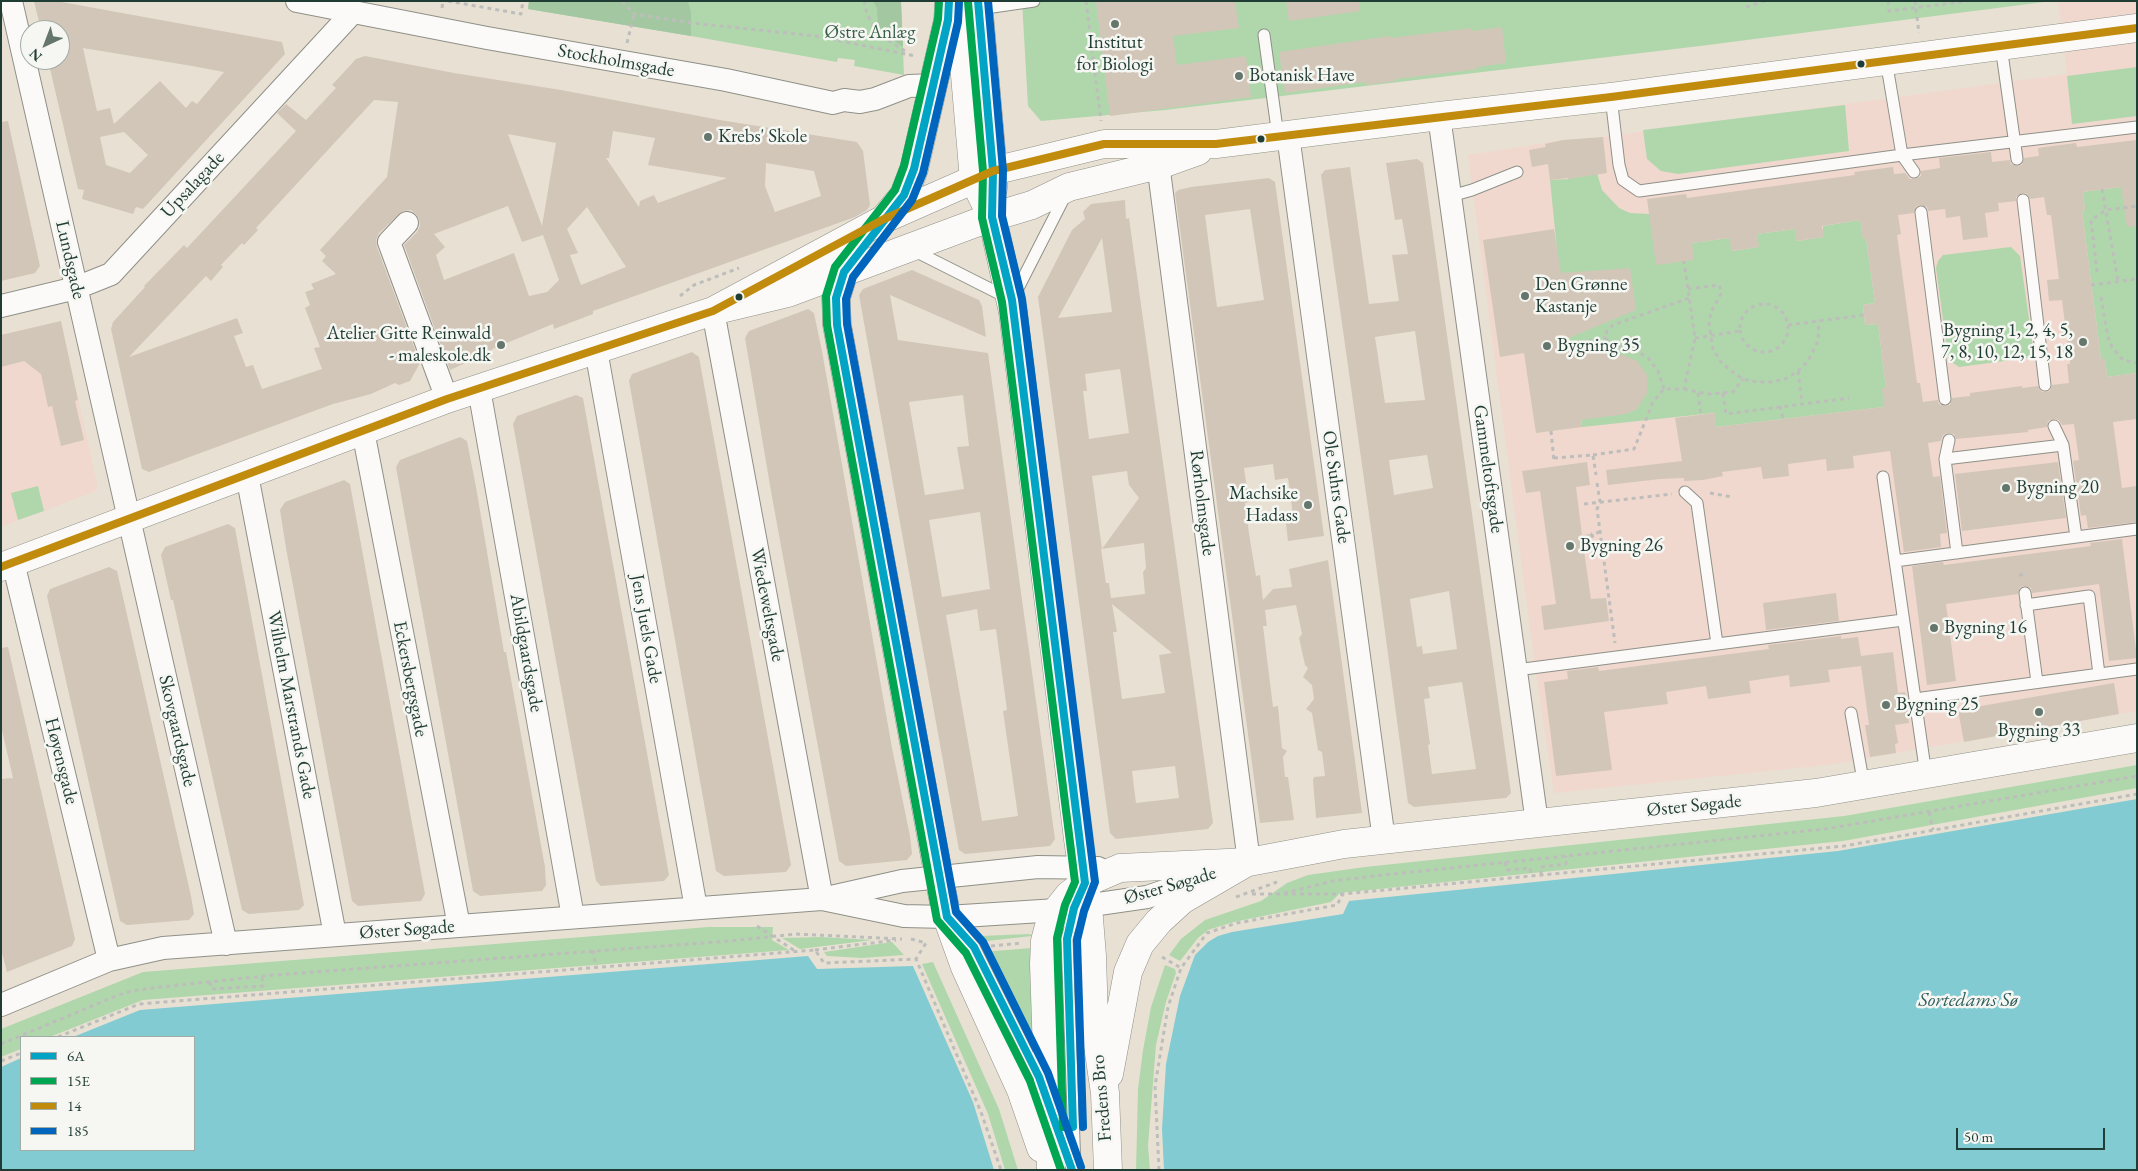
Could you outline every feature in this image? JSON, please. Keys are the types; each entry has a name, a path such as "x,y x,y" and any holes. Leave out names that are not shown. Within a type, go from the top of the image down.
{"street":[{"name":"Lundsgade","path":"11,1 129,519"},
{"name":"Stockholmsgade","path":"296,1 623,63 726,80 833,103 844,100 860,102 875,99 909,86 934,85"},
{"path":"950,1 948,20 914,169 904,195 844,272 836,298 836,325 947,917 965,967 1021,1090 1050,1170"},
{"name":"Fredens Bro","path":"972,4 985,183 1012,300 1077,895 1092,956 1094,1020 1105,1093 1108,1170"},
{"name":"Upsalagade","path":"1,306 76,288 111,274 353,12"},
{"path":"985,183 1030,182 1087,168 1216,144 1611,97 2137,28"},
{"name":"Gammeltoftsgade","path":"1439,116 1537,822"},
{"name":"Ole Suhrs Gade","path":"1283,135 1384,840"},
{"path":"712,311 878,227 985,183 1104,144 1157,155"},
{"path":"7,565 447,400 712,311 788,293 992,217 1032,205 1069,187 1157,155"},
{"name":"Rørholmsgade","path":"1157,155 1249,862"},
{"path":"407,223 389,242 447,400"},
{"name":"Wiedeweltsgade","path":"712,311 822,899"},
{"name":"Jens Juels Gade","path":"596,350 696,908"},
{"name":"Abildgaardsgade","path":"479,389 573,917"},
{"name":"Eckersbergsgade","path":"362,431 459,926"},
{"name":"Wilhelm Marstrands Gade","path":"247,475 335,935"},
{"name":"Skovgaardsgade","path":"129,519 226,944"},
{"name":"Høyensgade","path":"7,565 46,699 109,960"},
{"name":"Øster Søgade","path":"822,899 904,916 947,917 1077,895 1147,897 1249,862 1309,849 1537,822 1816,793 2137,738"},
{"path":"1105,1093 1128,972 1140,944 1159,921 1182,900 1249,862"},
{"name":"Øster Søgade","path":"1077,895 1120,868 1249,862"},
{"name":"Øster Søgade","path":"1,1005 109,960 163,948 822,899 902,882 1038,867 1077,895"},
{"path":"1050,1170 1044,964 1045,941 1049,926 1077,895"}],"lane":[{"path":"972,4 1034,1"},
{"path":"1264,35 1283,135"},
{"path":"2001,46 2017,159"},
{"path":"1886,60 1902,155 1914,172"},
{"path":"1611,97 1619,165 1623,180 1639,190 1902,155 2137,127"},
{"path":"1451,196 1472,190 1517,172"},
{"path":"910,248 1012,300 1069,187"},
{"path":"2023,200 2045,386"},
{"path":"1920,212 1945,399"},
{"path":"2054,426 2063,445 2076,537"},
{"path":"1948,440 1945,459 1957,553"},
{"path":"1945,459 2063,445"},
{"path":"1883,477 1926,775"},
{"path":"1684,492 1697,503 1717,644"},
{"path":"1895,561 1957,553 2019,550 2076,537 2137,529"},
{"path":"2036,682 2025,599 2089,596 2099,674"},
{"path":"1516,670 1903,620"},
{"path":"1915,698 2137,669"},
{"path":"1851,713 1864,786"},
{"path":"1074,1170 1067,939 1077,895"},
{"path":"947,917 974,947 1039,1077 1074,1170"}],"path":[{"path":"448,1 521,14 523,1"},
{"path":"622,1 634,14 692,23 816,36 908,53"},
{"path":"864,1 866,14 878,34 915,56"},
{"path":"1086,1 1104,144"},
{"path":"1746,7 1765,1"},
{"path":"1888,1 1889,11 1969,1"},
{"path":"1915,1 1922,55"},
{"path":"623,63 634,14"},
{"path":"2102,189 2118,281"},
{"path":"2097,272 2091,220 2106,210 2137,206"},
{"path":"1684,261 1695,338 1684,389"},
{"path":"2091,285 2137,279"},
{"path":"1688,289 1719,285 1722,292 1711,312 1709,336 1713,349 1721,362 1731,372 1757,382 1785,379 1798,371 1808,361 1815,349 1819,334 1819,321"},
{"path":"2101,297 2108,337 2112,347 2123,360 2137,363"},
{"path":"1664,389 1658,371 1648,358 1637,351 1609,343 1605,337 1606,331 1613,325 1689,298"},
{"path":"1761,304 1777,308 1784,315 1788,325 1786,337 1781,344 1775,349 1765,352 1754,350 1748,346 1740,331 1746,313 1761,304"},
{"path":"1788,325 1864,315"},
{"path":"1695,338 1740,331"},
{"path":"1588,340 1605,337"},
{"path":"1798,371 1802,403"},
{"path":"1551,431 1554,459 1634,449 1653,402 1664,389 1684,389 1698,393 1733,392 1743,378"},
{"path":"1698,393 1701,415"},
{"path":"1723,393 1726,414 1849,398"},
{"path":"1780,406 1783,419"},
{"path":"1593,455 1596,475"},
{"path":"1597,483 1600,502 1597,508 1614,635"},
{"path":"1584,504 1684,492"},
{"path":"1704,492 1732,497"},
{"path":"1600,532 1592,534 1592,542 1595,551 1603,550"},
{"path":"2019,575 2025,574"},
{"path":"1284,893 1333,881 1825,829 2137,776"},
{"path":"1249,894 1343,894 1844,846 2137,794"},
{"path":"1929,812 1932,830"},
{"path":"1542,875 1541,867 1566,864 1566,856"},
{"path":"1505,862 1507,870 1530,868 1531,876"},
{"path":"1159,1170 1155,1086 1168,1006 1182,968 1207,934 1237,923 1337,905 1343,894"},
{"path":"727,906 796,952"},
{"path":"20,1036 130,991 262,977 796,934 906,939 926,943 916,959"},
{"path":"60,1036 140,1004 796,952 906,939"},
{"path":"989,946 1023,943"},
{"path":"594,950 596,968"},
{"path":"815,950 824,963 916,959"},
{"path":"1162,957 1182,968"},
{"path":"916,959 981,1112 1001,1170"},
{"path":"210,982 211,989 263,986 262,977"},
{"path":"236,988 238,996"},
{"path":"1,1044 20,1036"},
{"path":"1,1061 20,1053"}],"shaded area":[{"path":"2058,1 2137,1 2137,711 1828,765 1554,793 1535,668 1468,155 1563,140 1603,137 2067,74"},
{"path":"61,321 98,487 94,492 1,527 1,335"}],"green space":[{"name":"Østre Anlæg","path":"529,1 901,1 904,75 854,66 855,60 838,58 837,62 528,9"},
{"path":"529,1 688,1 691,12 691,36 528,9"},
{"path":"873,1 901,1 903,47 878,27 877,8"},
{"name":"Botanisk Have","path":"1022,1 2052,1 1700,46 1165,110 1041,121 1028,106"},
{"path":"2137,67 2137,116 2072,124 2067,76"},
{"path":"1845,105 1849,151 1678,174 1661,171 1647,159 1643,130"},
{"path":"1597,173 1602,190 1619,208 1630,213 1649,214 1692,243 1730,238 1732,251 1758,247 1757,234 1795,229 1797,241 1823,237 1823,226 1860,220 1863,238 1866,238 1875,303 1863,305 1865,325 1878,324 1886,388 1884,407 1716,427 1714,413 1582,427 1557,250 1550,180 1568,179"},
{"path":"2121,187 2137,197 2137,373 2107,377 2105,359 2101,359 2082,211 2085,210 2083,192"},
{"path":"2011,247 2020,256 2033,347 2031,353 2027,358 1959,367 1948,356 1936,268 1938,261 1943,255"},
{"path":"38,486 44,511 18,520 11,493"},
{"path":"2137,765 2137,788 1843,841 1340,893 1331,902 1234,922 1208,930 1198,938 1180,961 1169,955 1181,939 1205,920 1261,901 1287,883 1308,875 1365,867 1844,816"},
{"path":"708,927 773,927 772,940 789,950 143,1000 53,1036 20,1036 20,1049 1,1057 1,1029 143,972"},
{"path":"1030,934 1032,936 978,942 977,939 980,936"},
{"path":"821,937 873,940 800,949 782,938"},
{"path":"892,942 904,955 862,958 827,956 824,952"},
{"path":"1031,948 1033,1054 983,952"},
{"path":"933,962 999,1109 1018,1170 1005,1170 988,1114 922,964"},
{"path":"1165,965 1175,969 1176,973 1166,1002 1156,1045 1148,1146 1150,1170 1136,1170 1138,1089 1143,1050 1151,1007"}],"water":[{"name":"Sortedams Sø","path":"2137,799 2137,1170 1164,1170 1162,1129 1166,1064 1180,996 1195,955 1208,942 1218,936 1232,932 1343,914 1349,901 1838,851"},
{"path":"808,956 817,969 913,966 973,1102 994,1170 1,1170 1,1067 20,1058 20,1151 195,1151 195,1036 75,1036 140,1010"}],"building":[{"path":"34,1 56,1 282,42 285,54 143,209 136,207 133,214 82,199 84,190 78,189 50,70 70,70 70,20 39,20","holes":["83,48 224,72 197,104 192,101 186,108 160,81 114,124 110,108 97,111","124,132 148,155 130,173 106,165 100,137"]},
{"path":"1096,1 1235,1 1239,28 1173,36 1177,65 1246,56 1251,97 1110,116"},
{"path":"1286,1 1359,1 1360,11 1289,21"},
{"path":"1502,27 1506,63 1477,67 1478,69 1396,79 1396,81 1366,85 1365,82 1285,93 1279,52 1390,36 1391,38 1472,28 1472,31"},
{"path":"365,56 720,120 857,142 863,151 870,205 867,210 855,217 593,311 593,314 554,329 553,324 492,349 492,351 450,370 404,245 417,232 420,226 419,219 411,210 403,211 379,233 376,240 420,363 410,381 399,385 395,383 371,394 333,404 149,472 142,469 111,329 113,322 144,286 184,245 187,248 296,131 277,113 286,104 306,120 336,88 332,85 356,59","holes":["374,100 398,102 387,177 320,250 326,256 322,261 336,274 311,284 314,289 305,292 310,305 305,308 320,347 314,348 322,369 262,389 253,365 246,367 234,336 243,333 237,318 129,357 206,276 211,281 223,267 221,265 242,243 244,245 258,230 256,228","613,131 655,138 648,165 727,178 658,203 654,195 640,201 639,207 606,158 609,158","508,134 556,143 542,226","766,163 814,171 821,196 775,212 765,186","508,206 522,242 543,235 559,280 547,292 529,296 514,253 444,280 436,255 445,247 434,234","587,207 626,267 581,285 570,255 578,253 567,229"]},
{"path":"8,121 40,266 35,273 1,281 1,122"},
{"path":"1603,137 1607,173 1550,180 1548,164 1532,167 1529,150 1546,147 1545,144 1563,140"},
{"name":"Bygning 1, 2, 4, 5, 7, 8, 10, 12, 15, 18","path":"2137,140 2137,226 2127,227 2121,187 2083,192 2085,210 2082,211 2101,359 2105,359 2107,377 2137,373 2137,419 2113,422 2122,488 2137,486 2137,522 2088,528 2086,515 2081,516 2073,461 2079,460 2074,424 2062,425 2059,420 2054,419 2048,421 2047,427 2028,430 2028,432 1956,439 1954,434 1947,433 1943,435 1941,441 1928,443 1933,477 1940,476 1947,533 1940,534 1941,547 1904,552 1890,451 1853,456 1854,468 1827,471 1826,459 1788,464 1789,476 1763,479 1761,467 1722,472 1723,476 1703,480 1684,481 1684,478 1660,479 1608,485 1606,470 1682,461 1675,418 1715,413 1716,427 1884,407 1882,388 1886,388 1878,324 1865,325 1863,305 1875,303 1866,238 1863,239 1860,220 1822,226 1824,237 1796,241 1795,229 1757,234 1759,247 1731,251 1730,238 1692,243 1694,260 1656,265 1647,199 1686,194 1687,198 1855,175 1854,172 1893,167 1894,174 1905,173 1910,179 1915,179 1921,176 1921,171 1940,168 1939,158 1991,152 1992,162 2010,160 2011,164 2018,166 2022,165 2024,158 2039,156 2038,148 2076,143 2077,147","holes":["2026,193 2030,199 2044,197 2047,215 2051,215 2059,279 2047,280 2049,301 2062,300 2070,364 2067,364 2069,383 2052,385 2050,391 2045,392 2042,392 2038,386 2022,388 2022,386 1970,393 1970,396 1952,398 1950,405 1945,406 1939,404 1938,400 1923,402 1920,383 1917,383 1897,235 1901,234 1898,215 1914,213 1916,206 1921,205 1927,207 1928,211 1945,209 1946,218 1960,216 1963,240 1988,237 1985,213 1999,211 1998,203 2016,201 2016,197"]},
{"path":"1417,159 1423,163 1511,793 1506,798 1414,807 1408,803 1321,175 1325,170 1350,167 1369,304 1399,301 1392,255 1408,254 1402,219 1395,220 1386,163","holes":["1415,331 1425,400 1385,403 1375,337","1427,455 1433,488 1394,495 1389,460","1449,591 1457,649 1423,654 1422,646 1417,647 1410,599","1462,682 1476,769 1432,774 1424,699 1430,698 1428,687"]},
{"path":"1269,178 1275,182 1324,536 1288,541 1286,523 1294,522 1288,478 1275,480 1273,464 1244,468 1249,502 1245,503 1249,534 1256,576 1260,575 1263,600 1273,589 1292,587 1289,569 1328,560 1362,813 1316,818 1313,780 1314,777 1325,776 1322,752 1318,750 1312,713 1306,709 1314,699 1312,685 1303,677 1308,668 1305,665 1299,638 1302,634 1296,605 1265,610 1267,626 1263,626 1273,707 1278,706 1282,748 1287,751 1283,757 1285,777 1288,777 1294,820 1260,823 1175,193 1178,190","holes":["1250,209 1264,300 1217,307 1205,215"]},
{"path":"1125,200 1126,219 1129,218 1213,823 1208,829 1116,839 1110,833 1038,297 1072,230 1085,219 1083,212 1091,204","holes":["1102,238 1112,312 1058,318","1120,369 1129,433 1089,439 1083,391 1087,391 1085,374","1127,471 1129,485 1139,498 1102,549 1092,476","1144,543 1146,568 1143,572 1145,594 1111,598 1109,583 1106,583 1101,549","1112,604 1172,653 1159,655 1165,693 1122,699 1113,632 1117,632","1175,766 1179,798 1136,803 1132,771"]},
{"path":"1554,229 1561,273 1630,268 1636,310 1559,342 1620,354 1637,361 1647,375 1647,393 1637,409 1626,414 1581,420 1582,427 1536,433 1524,353 1500,357 1483,240"},
{"path":"912,270 979,300 982,306 986,337 890,295 898,340 988,353 1055,839 1050,846 965,854 959,850 859,295 863,289","holes":["963,395 969,446 957,447 964,489 925,495 909,402","980,512 990,589 942,597 929,520","977,609 980,631 996,629 1007,710 1003,711 1018,816 982,821 946,615"]},
{"path":"808,309 814,313 822,351 892,748 910,836 912,854 907,860 846,866 839,861 772,497 745,338 749,331"},
{"path":"61,321 78,400 75,401 84,440 61,446 52,406 48,407 41,374 24,361 1,367 1,335"},
{"path":"692,352 699,357 791,865 786,872 724,876 716,871 629,381 632,374"},
{"path":"576,395 583,398 669,875 664,881 601,886 596,881 513,424 517,416"},
{"path":"460,437 467,441 504,652 506,652 545,867 546,885 542,891 480,896 473,891 407,528 396,467 400,460"},
{"name":"Bygning 26","path":"1587,462 1590,485 1576,487 1582,535 1591,534 1593,550 1584,551 1591,599 1606,598 1609,621 1544,630 1541,606 1556,604 1540,491 1526,493 1522,471"},
{"name":"Bygning 20","path":"2058,462 2066,518 1962,531 1955,474"},
{"path":"344,480 350,484 425,894 421,901 358,906 352,901 286,548 280,510 285,502"},
{"path":"228,524 235,528 304,905 299,910 249,914 242,910 173,600 171,600 161,555 165,547"},
{"name":"Bygning 16","path":"2122,539 2137,658 2109,661 2099,584 2032,593 2031,588 2024,586 2020,587 2018,594 1946,604 1956,681 1927,685 1912,566 1943,562 1944,565 2091,546 2090,543"},
{"path":"109,567 117,571 191,896 194,914 189,920 127,925 120,921 47,596 50,589"},
{"path":"1836,593 1839,621 1766,630 1763,603"},
{"name":"Bygning 25","path":"1841,636 1841,639 1858,637 1861,656 1893,652 1898,693 1905,692 1909,723 1895,725 1898,743 1895,744 1896,753 1870,757 1865,725 1869,725 1861,666 1828,670 1830,682 1790,687 1789,675 1749,681 1751,693 1708,699 1706,686 1666,692 1668,704 1604,712 1612,770 1556,776 1544,682 1568,679 1567,671 1598,667 1599,671 1769,649 1768,645"},
{"path":"8,647 75,939 72,946 7,972 1,949 1,779 13,778 1,726 1,648"},
{"name":"Bygning 33","path":"2114,683 2119,714 1964,742 1958,710"}],"transit line":[{"name":"15E","path":"939,1 938,19 904,166 895,190 835,267 826,296 827,325 937,920 966,953 1030,1081 1061,1170"},
{"name":"6A","path":"949,1 948,20 914,169 904,195 844,272 836,298 837,325 947,917 974,947 1039,1077 1072,1170"},
{"name":"6A","path":"978,1 993,171 992,217 1012,300 1085,883 1074,908 1067,939 1073,1127"},
{"name":"185","path":"988,1 1003,170 1002,216 1022,299 1095,882 1084,911 1077,940 1083,1127"},
{"name":"185","path":"959,2 958,22 923,173 912,200 853,277 846,299 847,324 956,912 983,942 1048,1073 1081,1167"},
{"name":"15E","path":"968,2 983,171 982,218 1002,302 1075,882 1065,905 1057,938 1063,1127"},
{"name":"14","path":"1,567 447,399 713,311 884,219 993,171 1104,144 1216,144 1611,97 2137,28"}],"place":[{"name":"Institut for Biologi","path":"1115,24"},
{"name":"Botanisk Have","path":"1239,76"},
{"name":"Krebs' Skole","path":"708,137"},
{"name":"Den Grønne Kastanje","path":"1525,296"},
{"name":"Bygning 1, 2, 4, 5, 7, 8, 10, 12, 15, 18","path":"2083,342"},
{"name":"Atelier Gitte Reinwald - maleskole.dk","path":"501,345"},
{"name":"Bygning 35","path":"1547,346"},
{"name":"Bygning 20","path":"2006,488"},
{"name":"Machsike Hadass","path":"1308,505"},
{"name":"Bygning 26","path":"1570,546"},
{"name":"Bygning 16","path":"1934,628"},
{"name":"Bygning 25","path":"1886,705"},
{"name":"Bygning 33","path":"2039,712"}]}
